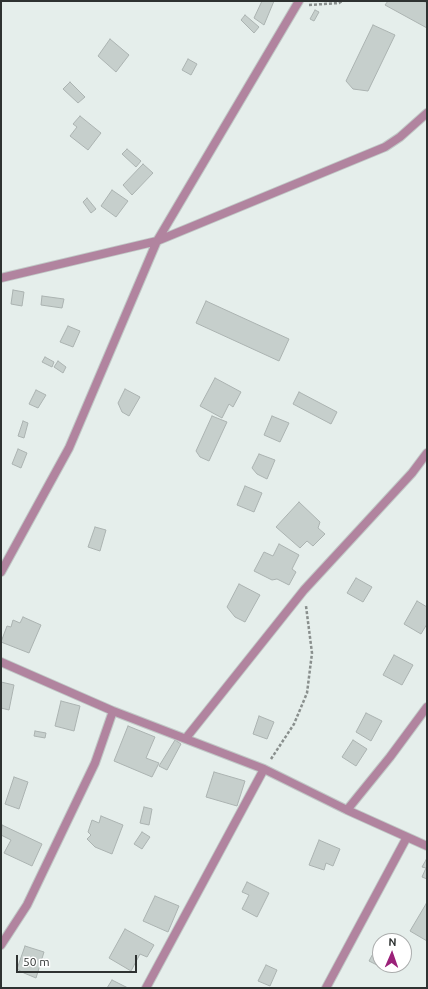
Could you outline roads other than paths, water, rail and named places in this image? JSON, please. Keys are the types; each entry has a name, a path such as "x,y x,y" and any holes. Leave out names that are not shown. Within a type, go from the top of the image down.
{"street":[{"path":"1,572 69,448 157,241 298,3"},
{"path":"1,278 157,241 385,147 400,137 427,113"},
{"path":"186,738 304,590 412,473 427,453"},
{"path":"1,662 113,710 264,769 347,810 427,846"},
{"path":"347,810 390,757 427,707"},
{"path":"1,945 27,905 95,762 113,710"},
{"path":"146,988 264,769"},
{"path":"326,988 407,837"}]}
